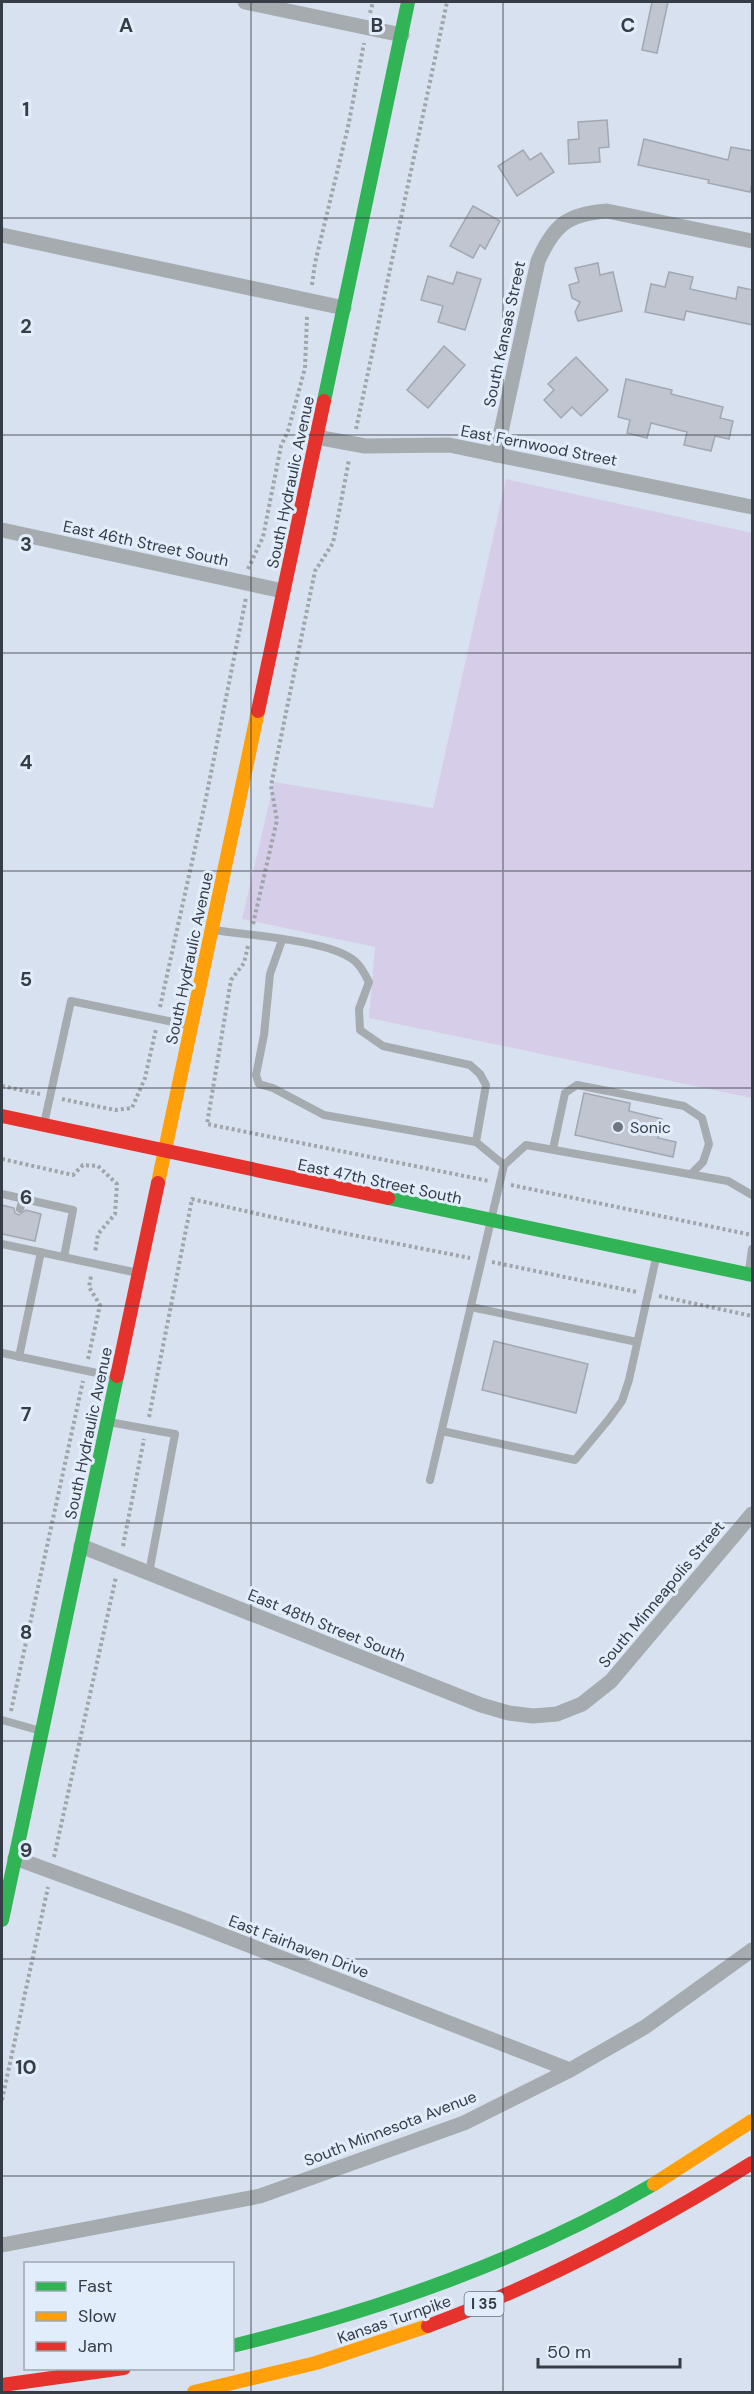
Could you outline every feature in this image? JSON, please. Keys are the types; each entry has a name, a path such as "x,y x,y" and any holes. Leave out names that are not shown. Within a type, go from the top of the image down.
{"main road":[{"name":"South Hydraulic Avenue","path":"2,1920 11,1857 42,1731 408,2"},
{"name":"East 47th Street South","path":"2,1116 750,1275"},
{"name":"Kansas Turnpike","path":"234,2345 373,2308 516,2254 640,2193 753,2121"},
{"name":"Kansas Turnpike","path":"194,2392 274,2374 357,2351 510,2294 634,2233 753,2163"},
{"path":"2,2385 110,2370"}],"street":[{"path":"245,2 402,35"},
{"name":"South Kansas Street","path":"496,455 538,261 548,239 564,222 585,213 607,211 753,241"},
{"path":"2,235 344,308"},
{"name":"East Fernwood Street","path":"316,437 365,446 449,446 753,507"},
{"name":"East 46th Street South","path":"2,530 283,591"},
{"name":"South Minneapolis Street","path":"563,1711 582,1704 611,1681 753,1514"},
{"name":"East 48th Street South","path":"81,1546 481,1705 509,1713 533,1716 563,1711"},
{"name":"East Fairhaven Drive","path":"11,1857 570,2070"},
{"name":"South Minnesota Avenue","path":"2,2245 260,2196 464,2122 570,2070 645,2026 753,1950"}],"lane":[{"path":"211,930 332,948 352,958 364,971 369,982 359,1009 360,1030 383,1046 470,1065 480,1074 486,1085 476,1142"},
{"path":"282,940 270,974 264,1035 256,1075 259,1084 273,1088 324,1115 476,1142 504,1165"},
{"path":"43,1125 71,1001 191,1026"},
{"path":"553,1149 565,1093 577,1085 684,1106 702,1118 709,1144 703,1162 691,1174"},
{"path":"430,1480 504,1165 526,1145 728,1181 753,1195"},
{"path":"2,1194 73,1210 64,1257"},
{"path":"20,1209 23,1199"},
{"path":"12,1246 14,1236"},
{"path":"2,1244 139,1273"},
{"path":"750,1275 753,1249"},
{"path":"19,1357 42,1252"},
{"path":"442,1431 575,1460 622,1401 657,1256"},
{"path":"471,1306 637,1342"},
{"path":"2,1353 117,1377"},
{"path":"108,1422 175,1434 149,1573"},
{"path":"4,1721 42,1731"}],"path":[{"path":"2,1086 115,1110 132,1108 145,1078 245,608 248,565 264,537 280,446 288,431 305,368 309,301 315,263 348,127 373,2"},
{"path":"447,2 333,543 315,571 272,786 277,820 244,963 231,980 207,1124 753,1234"},
{"path":"2,1159 73,1175 83,1165 98,1166 117,1184 115,1214 98,1234 89,1287 100,1305 4,1721"},
{"path":"2,2100 119,1562 192,1199 343,1233 753,1316"}],"shaded area":[{"path":"506,479 752,533 752,1098 369,1018 375,947 242,919 274,782 433,808"}],"building":[{"path":"652,2 668,2 657,53 642,50"},
{"path":"607,120 609,147 599,148 600,162 569,164 568,140 579,139 578,122"},
{"path":"644,139 728,160 731,147 753,151 753,179 750,192 708,183 709,180 638,165"},
{"path":"523,150 530,160 541,153 554,172 517,196 498,166"},
{"path":"473,206 500,221 485,249 480,245 473,258 450,246"},
{"path":"598,263 600,275 613,272 622,311 578,321 575,312 580,302 572,298 569,285 579,282 575,268"},
{"path":"457,272 481,279 465,330 438,322 443,306 421,300 428,276 453,284"},
{"path":"669,272 693,277 690,289 736,299 738,287 753,290 753,325 686,311 684,320 645,312 651,284 665,287"},
{"path":"444,346 465,365 428,408 407,390"},
{"path":"576,357 608,390 581,416 572,407 561,418 544,400 554,390 548,384"},
{"path":"626,379 672,390 671,394 723,407 720,418 733,421 729,439 715,436 711,451 684,445 687,432 651,423 647,438 627,433 630,420 618,417"},
{"name":"Sonic","path":"584,1093 630,1103 629,1111 662,1119 658,1138 676,1142 673,1157 575,1135"},
{"path":"2,1205 14,1208 15,1213 19,1215 26,1210 41,1214 35,1241 2,1234"},
{"path":"494,1341 588,1364 576,1413 482,1390"}],"traffic: fast":[{"path":"324,401 408,2"},
{"path":"388,1198 752,1275"},
{"path":"2,1920 117,1376"},
{"path":"234,2345 341,2316 449,2280 553,2237 654,2184"}],"traffic: slow":[{"path":"158,1183 258,711"},
{"path":"654,2184 752,2121"},
{"path":"194,2392 316,2363 428,2326"}],"traffic: jam":[{"path":"258,711 324,401"},
{"path":"2,1116 388,1198"},
{"path":"117,1376 158,1183"},
{"path":"428,2326 512,2292 594,2253 674,2210 752,2163"},
{"path":"2,2385 110,2370"}],"place":[{"name":"Sonic","path":"618,1127"}]}
